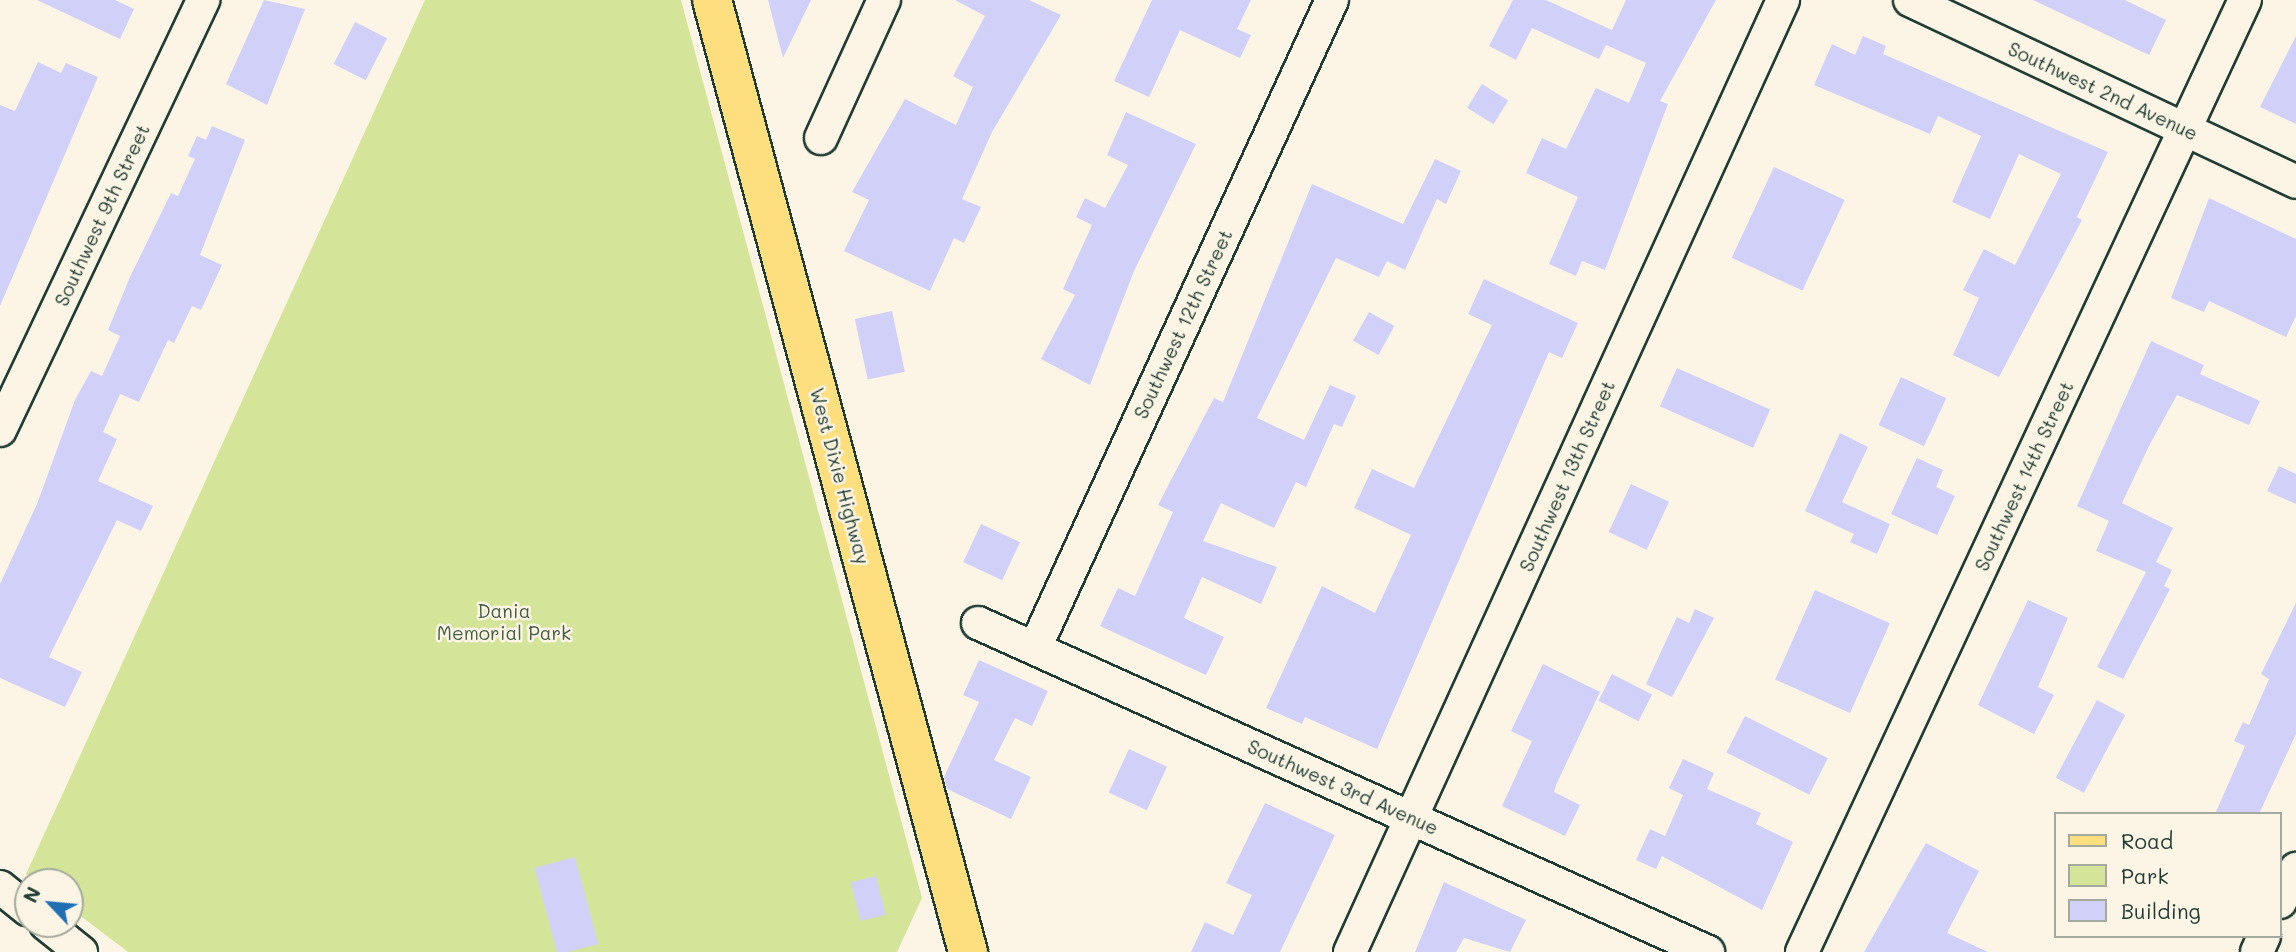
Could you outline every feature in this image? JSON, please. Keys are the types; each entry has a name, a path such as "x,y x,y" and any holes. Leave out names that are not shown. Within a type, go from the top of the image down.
{"main road":[{"name":"West Dixie Highway","path":"712,0 968,952"}],"street":[{"name":"Southwest 9th Street","path":"0,429 203,0"},
{"path":"821,138 884,0"},
{"name":"Southwest 12th Street","path":"1035,648 1332,0"},
{"name":"Southwest 13th Street","path":"1350,952 1783,0"},
{"name":"Southwest 2nd Avenue","path":"1910,0 2296,182"},
{"name":"Southwest 14th Street","path":"1802,952 2245,0"},
{"name":"Southwest 3rd Avenue","path":"978,623 1708,952"},
{"path":"2282,898 2296,869"},
{"path":"0,887 14,898"},
{"path":"64,938 81,952"}],"green space":[{"name":"Dania Memorial Park","path":"425,0 681,0 922,898 897,952 128,952 84,919 84,868 29,868"}],"building":[{"path":"37,0 115,0 134,9 120,39"},
{"path":"264,0 305,9 267,105 226,84"},
{"path":"768,0 811,0 783,58"},
{"path":"955,0 1029,0 1061,15 992,132 962,199 981,207 964,243 954,238 930,291 844,251 869,200 852,192 905,99 956,125 973,87 953,76 985,16"},
{"path":"1152,0 1251,0 1237,29 1251,35 1240,58 1180,30 1149,97 1114,81"},
{"path":"1513,0 1546,0 1612,30 1626,0 1716,0 1660,101 1668,104 1605,270 1582,261 1576,276 1549,264 1578,197 1526,173 1542,138 1566,149 1596,88 1629,103 1646,63 1606,45 1599,59 1532,28 1516,60 1489,46"},
{"path":"2033,0 2125,0 2166,20 2149,55"},
{"path":"355,22 387,38 366,80 334,64"},
{"path":"1863,36 1886,46 1883,54 2108,152 2077,217 2082,220 1999,377 1953,355 1979,298 1963,290 1984,249 2015,265 2061,174 2019,154 1990,219 1952,202 1981,136 1938,116 1930,134 1814,85 1832,44 1855,55"},
{"path":"2296,36 2296,124 2260,107"},
{"path":"38,62 61,73 66,63 98,77 0,306 0,105 15,111"},
{"path":"1482,84 1508,100 1493,124 1467,108"},
{"path":"1126,112 1196,144 1134,271 1090,385 1041,359 1075,295 1063,289 1092,225 1076,217 1085,198 1105,208 1128,165 1107,155"},
{"path":"212,126 245,140 200,255 222,265 201,310 192,306 174,343 168,340 139,402 120,394 103,432 117,439 98,481 153,506 141,531 117,520 49,657 82,672 65,707 0,678 0,584 37,504 75,400 91,371 102,376 120,336 108,330 130,277 171,193 178,196 195,159 188,156 197,136 206,140"},
{"path":"1435,159 1461,171 1446,204 1437,199 1405,270 1387,261 1379,277 1336,258 1257,418 1304,440 1330,385 1356,396 1342,427 1334,424 1306,487 1296,482 1274,528 1221,503 1203,541 1277,567 1261,604 1202,577 1184,618 1224,637 1206,675 1100,626 1118,588 1135,596 1173,512 1158,505 1214,398 1223,402 1312,184 1403,224"},
{"path":"1774,167 1845,200 1802,291 1732,258"},
{"path":"2209,198 2296,239 2296,316 2286,337 2209,301 2204,312 2171,298"},
{"path":"1484,279 1578,323 1562,358 1549,352 1377,749 1305,717 1302,724 1266,708 1322,586 1375,613 1411,535 1354,508 1372,469 1414,488 1492,325 1468,314"},
{"path":"892,311 905,372 868,380 855,319"},
{"path":"1369,312 1394,326 1378,355 1353,341"},
{"path":"2151,341 2204,365 2200,374 2260,401 2249,425 2177,395 2149,446 2122,503 2173,528 2156,562 2172,570 2164,586 2170,589 2123,679 2097,667 2146,572 2096,551 2109,521 2077,506"},
{"path":"1677,368 1770,409 1753,448 1660,406"},
{"path":"1901,377 1946,398 1924,446 1879,425"},
{"path":"1840,433 1868,447 1842,502 1890,524 1877,554 1850,542 1854,534 1805,511"},
{"path":"1917,458 1943,470 1936,487 1955,496 1937,535 1891,514"},
{"path":"2279,466 2296,474 2296,504 2267,491"},
{"path":"1631,484 1669,502 1647,550 1609,532"},
{"path":"981,524 1020,542 1002,580 963,562"},
{"path":"1815,590 1890,623 1850,713 1775,680"},
{"path":"2028,600 2068,618 2038,687 2054,695 2034,734 1978,705"},
{"path":"2296,603 2296,734 2260,812 2216,812 2245,746 2234,741 2243,722 2249,725 2269,679 2261,674"},
{"path":"1695,609 1714,618 1672,697 1646,684 1677,617 1689,623"},
{"path":"979,660 1048,691 1032,726 1015,718 994,760 1031,777 1011,819 947,789 944,777 979,702 963,695"},
{"path":"1543,664 1600,692 1554,792 1580,805 1565,836 1502,806 1532,741 1511,731"},
{"path":"1612,674 1652,694 1638,721 1598,701"},
{"path":"2097,700 2125,715 2084,793 2056,778"},
{"path":"1745,716 1828,758 1809,795 1726,753"},
{"path":"1129,749 1167,767 1147,810 1109,793"},
{"path":"1683,759 1714,773 1707,789 1761,813 1756,824 1793,842 1762,910 1662,856 1656,869 1636,860 1650,829 1665,836 1683,795 1669,788"},
{"path":"1265,803 1335,835 1280,952 1191,952 1205,922 1233,935 1252,895 1226,883"},
{"path":"1926,843 1979,871 1947,933 1988,952 1864,952"},
{"path":"575,857 598,944 568,952 557,952 534,868"},
{"path":"876,876 886,915 860,921 851,882"},
{"path":"1444,882 1526,920 1510,952 1464,938 1456,952 1415,952"}]}
